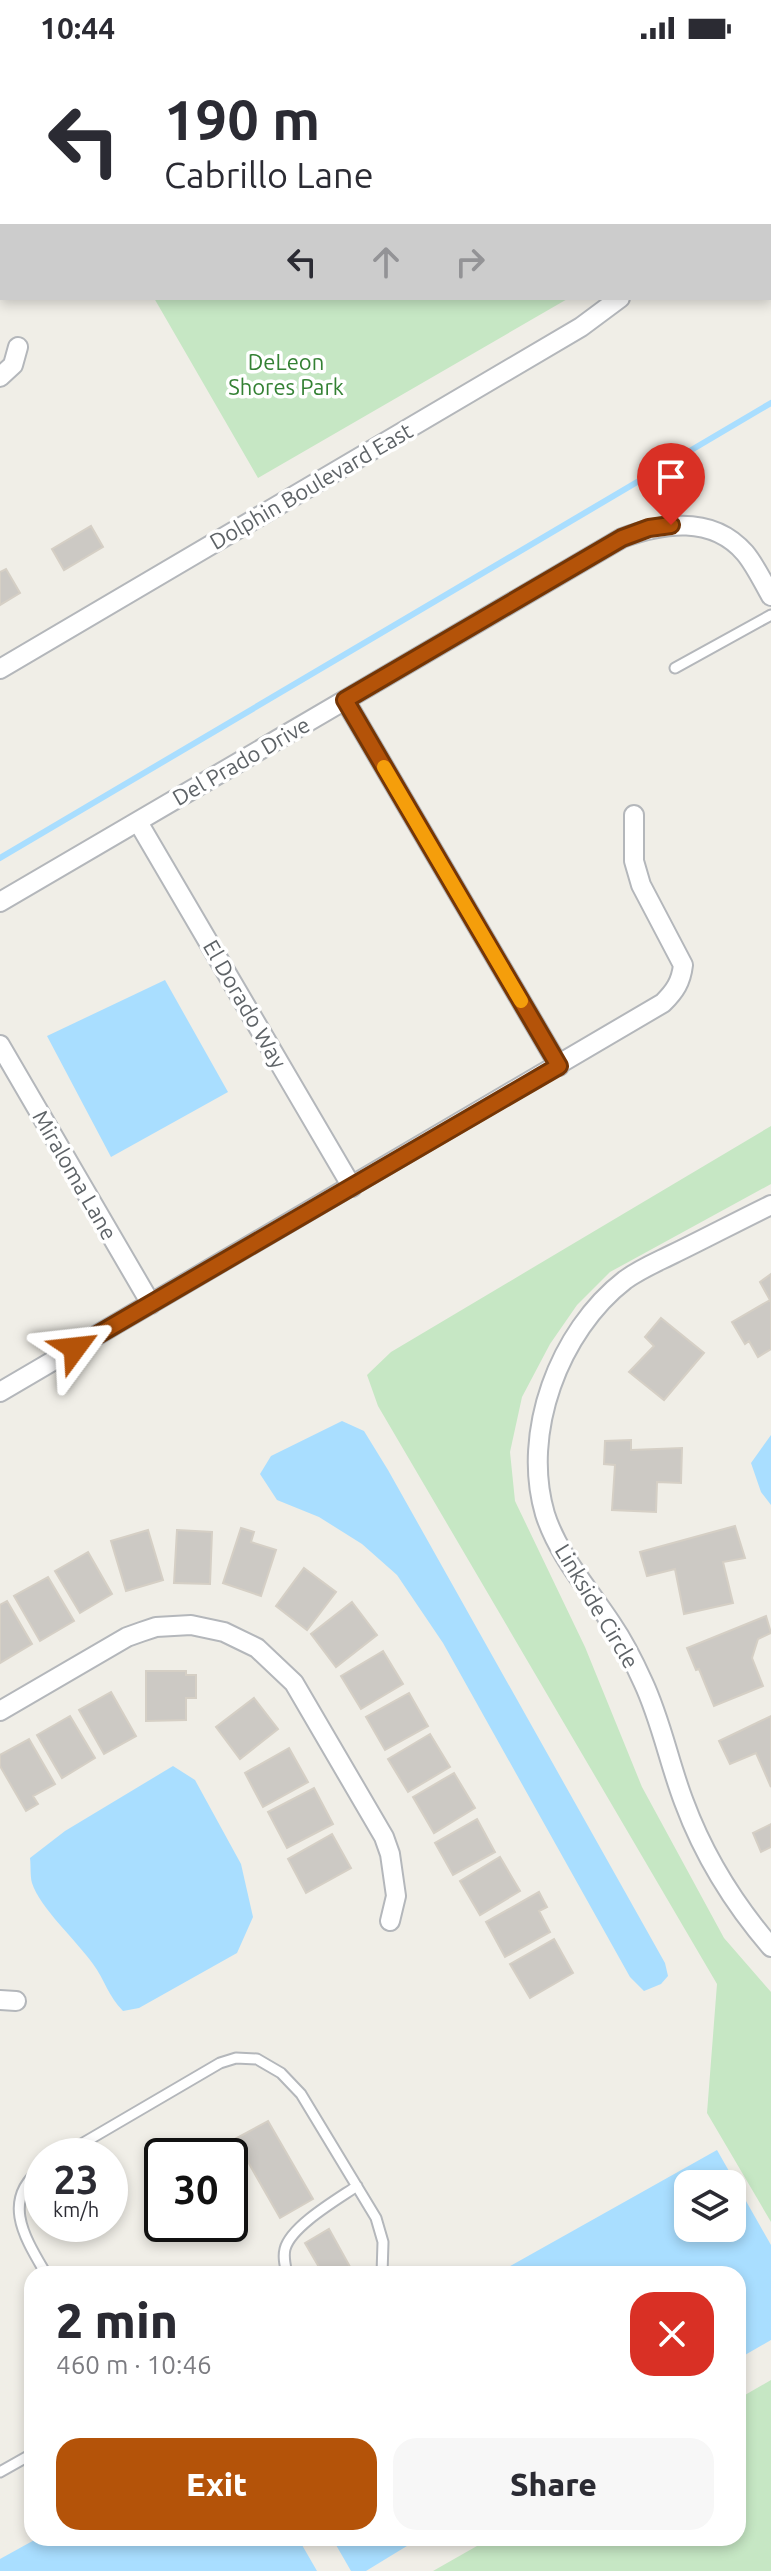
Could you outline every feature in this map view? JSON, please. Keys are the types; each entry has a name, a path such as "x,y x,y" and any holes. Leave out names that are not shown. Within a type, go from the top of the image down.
{"street":[{"name":"Dolphin Boulevard East","path":"0,669 581,327 617,300"},
{"path":"0,377 13,365 18,347"},
{"name":"Del Prado Drive","path":"0,902 622,538 649,528 683,525 719,533 735,542 748,556 769,589"},
{"path":"345,700 559,1066"},
{"path":"0,1392 663,1003 682,978 683,965 641,885 634,861 634,815"},
{"name":"El Dorado Way","path":"138,822 352,1187"},
{"name":"Miraloma Lane","path":"0,1045 151,1304"},
{"name":"Linkside Circle","path":"771,1205 647,1266 625,1280 598,1305 573,1342 553,1382 539,1439 539,1477 545,1514 557,1541 632,1658 649,1696 684,1803 701,1843 728,1891 771,1947"},
{"path":"0,1711 127,1637 156,1627 205,1626 240,1638 270,1658 294,1683 384,1837 390,1854 396,1896 390,1921"}],"lane":[{"path":"675,668 771,615"},
{"path":"92,2138 220,2063 247,2057 266,2063 292,2083 357,2186 380,2229 383,2266"},
{"path":"286,2266 286,2245 294,2234 357,2186"},
{"path":"24,2190 18,2215 24,2235"},
{"path":"28,2242 41,2266"},
{"path":"0,2472 24,2458"}],"green space":[{"name":"DeLeon Shores Park","path":"155,300 566,300 258,478"},
{"path":"771,1126 771,1184 610,1272 577,1305 550,1344 522,1397 510,1452 515,1501 585,1647 642,1787 724,1938 771,1992 771,2222 746,2179 746,2170 740,2170 707,2113 717,1984 378,1406 367,1375 391,1352"},
{"path":"771,2380 771,2571 433,2571 477,2546 746,2546 746,2394"}],"water":[{"path":"165,980 228,1092 111,1157 47,1036"},
{"path":"342,1421 364,1431 388,1470 665,1963 668,1976 661,1984 644,1991 630,1977 443,1643 397,1575 362,1544 319,1517 277,1500 260,1474 271,1456"},
{"path":"771,1435 771,1505 761,1492 751,1463"},
{"path":"173,1766 195,1780 241,1864 253,1917 237,1953 139,2008 123,2011 93,1964 36,1893 31,1880 30,1858 65,1831"},
{"path":"717,2150 728,2170 681,2170"},
{"path":"674,2174 674,2242 746,2242 746,2201 771,2245 771,2340 746,2354 746,2266 510,2266"},
{"path":"24,2546 303,2546 317,2571 0,2571 0,2559"},
{"path":"337,2546 407,2546 366,2571 351,2571"}],"building":[{"path":"91,526 103,547 64,570 52,549"},
{"path":"6,569 20,593 0,605 0,572"},
{"path":"771,1274 771,1349 758,1357 749,1341 745,1344 732,1322 770,1300 760,1282"},
{"path":"661,1318 704,1353 664,1400 629,1372 654,1346 645,1337"},
{"path":"631,1440 631,1450 682,1448 681,1483 657,1482 656,1512 612,1510 615,1465 604,1464 605,1441"},
{"path":"735,1526 745,1558 723,1562 733,1603 684,1614 675,1569 647,1576 640,1552"},
{"path":"241,1528 254,1532 251,1542 276,1550 261,1596 223,1583"},
{"path":"148,1530 163,1580 126,1591 111,1541"},
{"path":"177,1530 212,1532 210,1584 174,1583"},
{"path":"88,1552 112,1594 80,1613 55,1571"},
{"path":"304,1568 336,1592 307,1630 276,1606"},
{"path":"48,1577 74,1621 40,1641 14,1596"},
{"path":"7,1601 32,1644 0,1663 0,1605"},
{"path":"352,1602 377,1635 336,1667 311,1634"},
{"path":"766,1616 771,1633 758,1639 752,1658 763,1686 714,1706 687,1648"},
{"path":"383,1651 403,1684 361,1709 341,1676"},
{"path":"146,1671 186,1671 186,1675 196,1675 196,1698 186,1698 186,1720 146,1721"},
{"path":"111,1692 136,1736 104,1754 79,1710"},
{"path":"409,1693 428,1726 385,1750 366,1717"},
{"path":"254,1698 278,1729 240,1759 216,1727"},
{"path":"70,1716 95,1758 62,1778 37,1735"},
{"path":"771,1716 771,1787 756,1753 730,1764 719,1741"},
{"path":"430,1734 450,1767 408,1792 388,1759"},
{"path":"29,1739 55,1784 33,1796 38,1804 26,1811 0,1766 0,1755"},
{"path":"289,1748 308,1782 263,1807 245,1773"},
{"path":"454,1773 475,1808 434,1833 413,1797"},
{"path":"314,1788 333,1824 287,1848 268,1812"},
{"path":"477,1819 495,1852 453,1875 435,1843"},
{"path":"771,1824 771,1847 761,1852 753,1833"},
{"path":"332,1834 351,1868 306,1893 288,1859"},
{"path":"500,1857 520,1891 480,1915 460,1881"},
{"path":"539,1892 547,1907 539,1911 550,1932 505,1957 486,1922"},
{"path":"554,1939 573,1973 530,1998 510,1964"},
{"path":"268,2121 313,2199 280,2218 248,2162 248,2138 237,2138"},
{"path":"329,2229 350,2266 318,2266 305,2243"}],"waterway":[{"path":"0,858 771,403"}],"slow traffic":[{"path":"384,767 521,1001"}],"route":[{"path":"75,1348 559,1066 345,700 622,538 649,528 671,525"}]}
